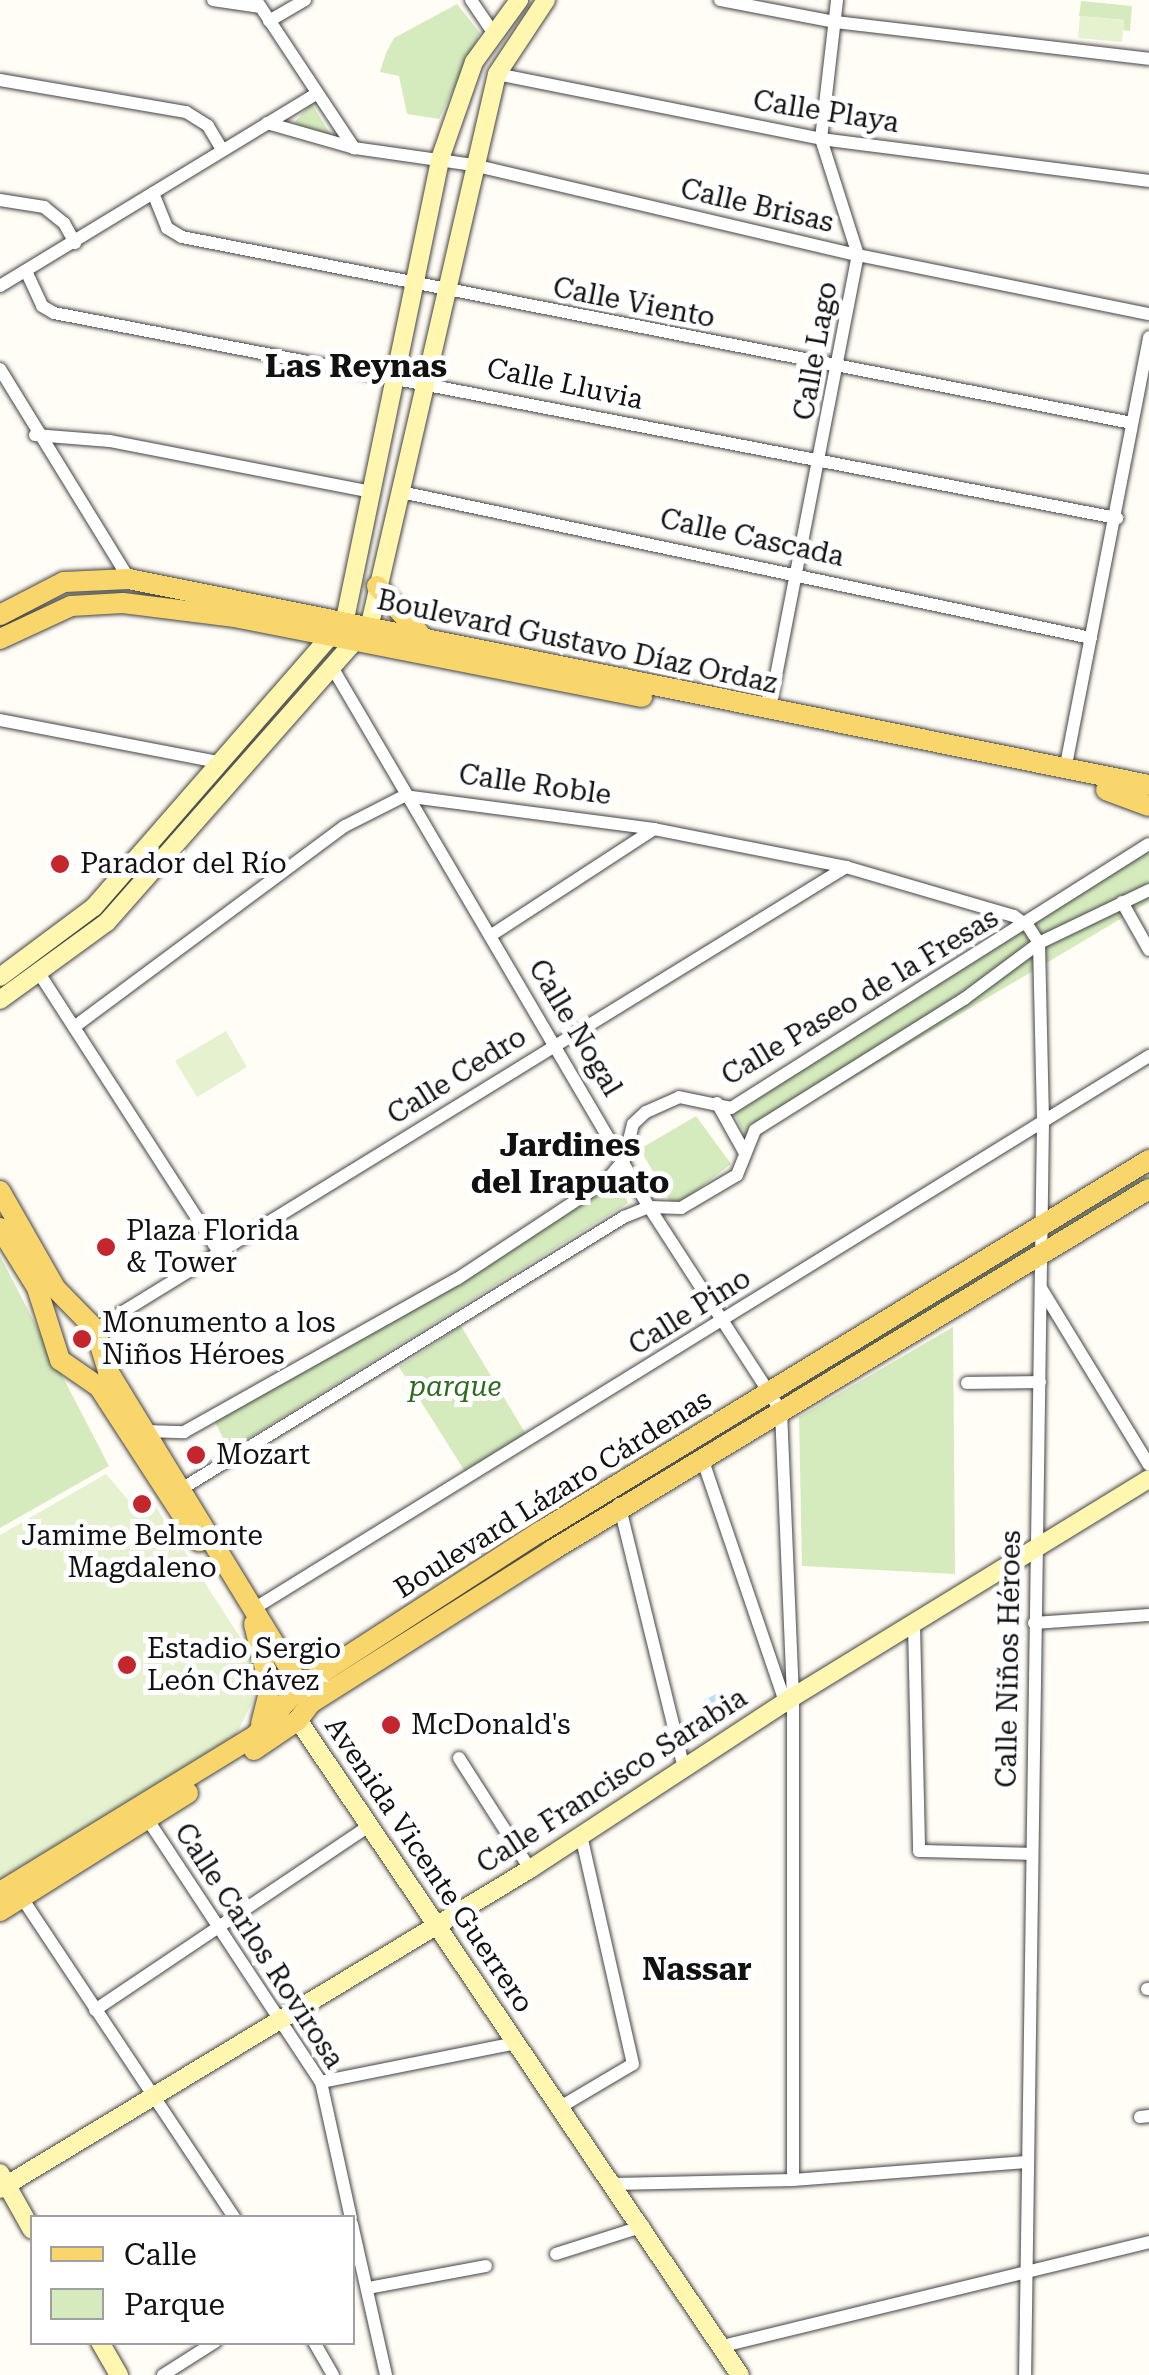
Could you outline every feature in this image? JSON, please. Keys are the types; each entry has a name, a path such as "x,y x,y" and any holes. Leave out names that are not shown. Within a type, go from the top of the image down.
{"main road":[{"path":"0,976 94,908 338,627 400,376 440,158 474,62 520,0"},
{"path":"0,1000 106,922 364,632 402,492 473,165 497,74 546,0"},
{"name":"Boulevard Gustavo Díaz Ordaz","path":"0,616 64,582 129,578 338,627 1121,793 1149,806"},
{"path":"376,586 419,633"},
{"name":"Boulevard Gustavo Díaz Ordaz","path":"0,639 71,606 96,602 338,627"},
{"name":"Boulevard Gustavo Díaz Ordaz","path":"364,632 419,633 769,712 1149,785"},
{"name":"Boulevard Lázaro Cárdenas","path":"0,1892 256,1736 612,1488 1140,1166"},
{"name":"Avenida Vicente Guerrero","path":"0,1191 56,1289 95,1329 103,1355 255,1616 369,1826 434,1926 644,2226 740,2375"},
{"name":"Boulevard Lázaro Cárdenas","path":"0,1912 148,1820 300,1702 1148,1193"},
{"name":"Avenida Vicente Guerrero","path":"0,1228 37,1288 53,1349 99,1387 255,1616"},
{"path":"44,1323 76,1307"},
{"path":"72,1368 103,1355"},
{"name":"Calle Francisco Sarabia","path":"2,2183 530,1869 789,1700 1149,1479"},
{"path":"255,1616 270,1698 256,1736"},
{"path":"2,2183 30,2227"},
{"path":"102,2345 119,2375"}],"street":[{"path":"213,0 258,4 354,148"},
{"path":"269,21 305,0"},
{"path":"471,0 494,34"},
{"path":"720,0 835,22 1149,59"},
{"name":"Calle Lago","path":"769,712 840,368 858,256 820,139 837,0"},
{"name":"Calle Playa","path":"497,74 820,139 1149,181"},
{"path":"0,80 186,112 208,126 221,148"},
{"path":"0,286 75,243 221,148 316,94"},
{"name":"Calle Brisas","path":"266,123 354,148 440,158 858,256 1149,314"},
{"name":"Calle Viento","path":"152,193 166,228 182,237 417,287 1132,423"},
{"path":"0,200 44,207 64,223 75,243"},
{"name":"Calle Lluvia","path":"26,271 42,306 54,313 427,381 820,463 1116,518"},
{"path":"1065,770 1149,338"},
{"path":"0,369 35,435 129,578"},
{"path":"35,435 110,442 373,492"},
{"name":"Calle Cascada","path":"402,492 797,572 1090,638"},
{"name":"Calle Nogal","path":"332,667 404,796 556,1043 648,1207 781,1411"},
{"path":"0,720 218,762"},
{"path":"74,1027 346,826 404,796"},
{"name":"Calle Roble","path":"404,796 654,828 846,867 1014,916 1028,926"},
{"path":"490,936 654,828"},
{"name":"Calle Paseo de la Fresas","path":"146,1431 184,1432 457,1279 607,1180 624,1160 633,1124 646,1112 679,1098 731,1108 1028,926 1149,844"},
{"name":"Calle Cedro","path":"95,1329 846,867"},
{"name":"Calle Paseo de la Fresas","path":"182,1488 462,1314 648,1207 681,1208 737,1175 755,1130 964,999 1039,944 1149,890"},
{"path":"1122,902 1149,950"},
{"path":"1028,926 1039,944"},
{"name":"Calle Niños Héroes","path":"1025,2375 1043,1123 1039,944"},
{"path":"39,973 220,1254"},
{"name":"Calle Pino","path":"255,1616 1149,1056"},
{"path":"717,1104 746,1156"},
{"path":"1140,1166 1148,1193"},
{"path":"1041,1288 1149,1465"},
{"path":"967,1383 1040,1382"},
{"path":"781,1411 787,1439 792,2180"},
{"path":"702,1458 789,1700"},
{"path":"612,1488 622,1508 684,1769"},
{"path":"1034,1623 1149,1614"},
{"path":"914,1625 918,1852 1030,1854"},
{"path":"459,1758 530,1869"},
{"name":"Calle Carlos Rovirosa","path":"148,1820 321,2082 351,2215"},
{"path":"95,2010 369,1826"},
{"path":"562,2106 633,2064 581,1836"},
{"path":"22,1898 232,2215"},
{"path":"321,2082 516,2043"},
{"path":"615,2184 792,2180 1026,2162"},
{"path":"556,2254 644,2226"},
{"path":"719,2346 1149,2242"},
{"name":"Calle Carlos Rovirosa","path":"356,2261 368,2288 386,2375"},
{"path":"368,2288 486,2266"},
{"path":"163,2375 210,2345"},
{"path":"316,2345 333,2375"}],"green space":[{"path":"1081,1 1132,6 1130,31 1123,30 1124,20 1079,16"},
{"path":"457,4 480,33 439,119 407,114 399,76 380,72 386,53 394,38"},
{"path":"1080,16 1124,20 1122,42 1078,38"},
{"path":"311,103 333,138 294,123"},
{"path":"1149,851 1149,902 748,1140 731,1108"},
{"path":"226,1031 247,1067 197,1097 175,1061"},
{"path":"696,1116 731,1164 680,1203 671,1203 640,1149"},
{"path":"1149,1163 1149,1182 791,1399 779,1386"},
{"path":"619,1180 628,1203 229,1450 215,1422"},
{"path":"0,1256 109,1466 0,1528"},
{"name":"parque","path":"461,1326 527,1436 466,1473 399,1367"},
{"path":"953,1327 955,1574 802,1566 799,1417"},
{"name":"Estadio Sergio León Chávez","path":"106,1474 129,1501 138,1493 150,1498 249,1651 257,1679 252,1703 236,1735 0,1879 0,1535"}],"water":[{"path":"722,1691 728,1715 709,1725 704,1700"}],"place":[{"name":"Parador del Río","path":"60,864"},
{"name":"Plaza Florida & Tower","path":"106,1247"},
{"name":"Monumento a los Niños Héroes","path":"82,1339"},
{"name":"Mozart","path":"196,1455"},
{"name":"Jamime Belmonte Magdaleno","path":"142,1504"},
{"name":"Estadio Sergio León Chávez","path":"127,1665"},
{"name":"McDonald's","path":"391,1725"}],"district":[{"name":"Las Reynas","path":"356,366"},
{"name":"Jardines del Irapuato","path":"570,1164"},
{"name":"Nassar","path":"697,1969"}]}
